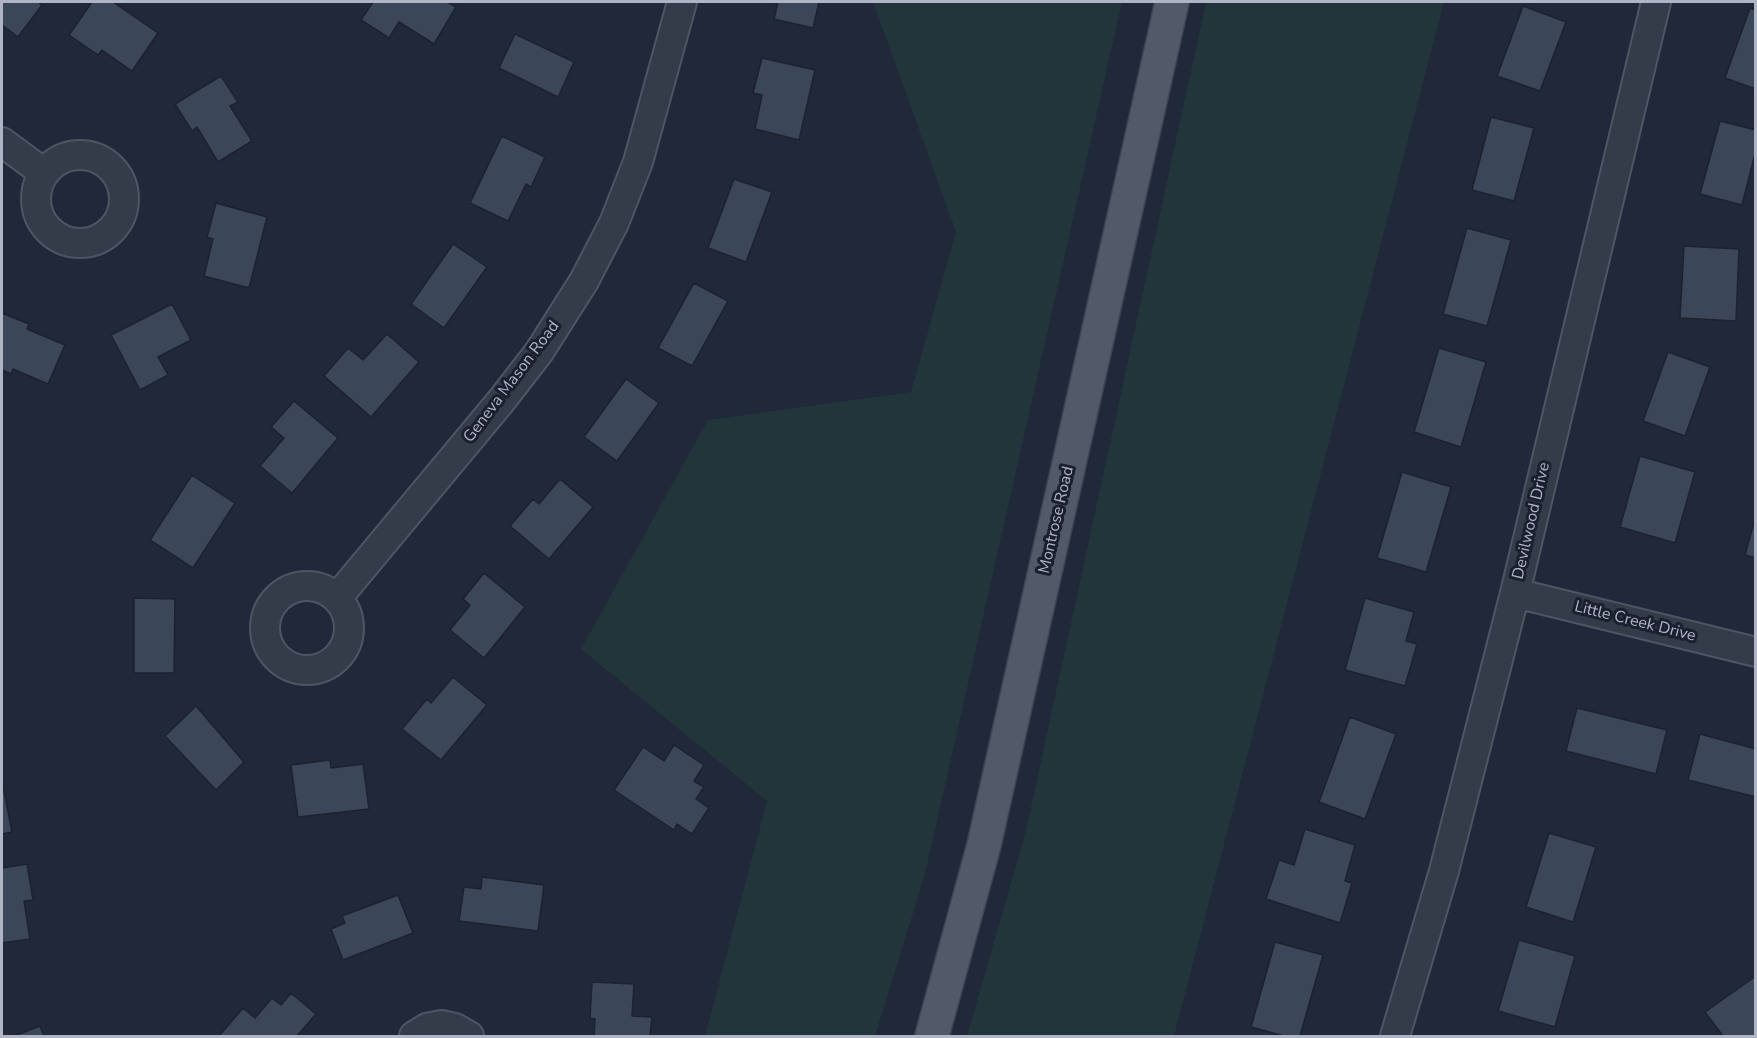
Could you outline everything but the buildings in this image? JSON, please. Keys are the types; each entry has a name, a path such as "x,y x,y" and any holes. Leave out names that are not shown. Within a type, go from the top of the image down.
{"main road":[{"name":"Montrose Road","path":"932,1036 984,845 1172,2"}],"street":[{"name":"Geneva Mason Road","path":"337,598 501,401 539,352 584,281 614,223 638,162 682,2"},
{"name":"Devilwood Drive","path":"1395,1036 1444,871 1515,593 1656,2"},
{"path":"2,142 44,173"},
{"name":"Little Creek Drive","path":"1515,593 1755,652"},
{"path":"414,1036 428,1028 441,1025 455,1028 469,1036"}],"green space":[{"path":"873,2 1122,2 925,874 875,1036 705,1036 767,801 581,649 708,420 911,392 956,232"},
{"path":"1206,2 1444,2 1174,1036 967,1036 1026,830"}]}
